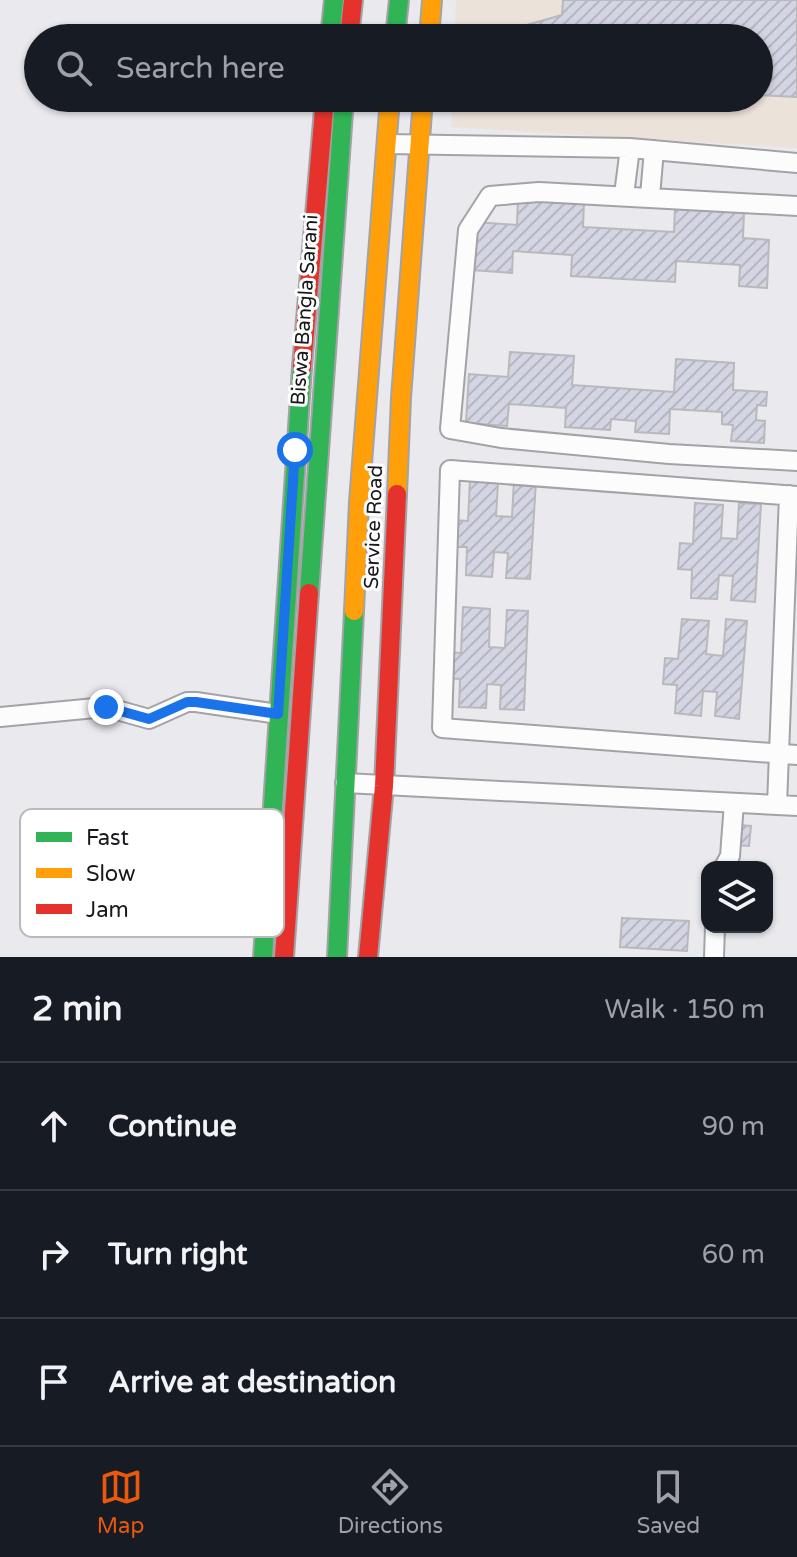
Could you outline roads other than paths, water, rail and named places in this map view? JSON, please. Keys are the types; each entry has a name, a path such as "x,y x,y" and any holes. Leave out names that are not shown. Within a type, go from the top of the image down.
{"street":[{"path":"331,24 334,0"},
{"path":"350,24 353,0"},
{"path":"396,24 399,0"},
{"path":"430,24 432,0"},
{"path":"272,809 296,434 324,112"},
{"name":"Biswa Bangla Sarani","path":"284,957 326,318 343,112"},
{"path":"337,957 359,502 389,112"},
{"name":"Service Road","path":"368,957 384,786 401,398 422,112"},
{"path":"387,144 630,148 797,163"},
{"path":"624,195 630,148"},
{"path":"650,196 654,150"},
{"path":"797,206 539,192 490,196 468,230 450,429 501,438 684,455 797,461"},
{"path":"777,805 777,754 793,496 450,470 442,728 777,754 797,755"},
{"path":"0,717 106,707 149,719 187,702 278,714"},
{"path":"345,783 797,806"},
{"path":"727,861 734,803"},
{"path":"714,957 715,933"},
{"path":"263,957 264,937"}]}
